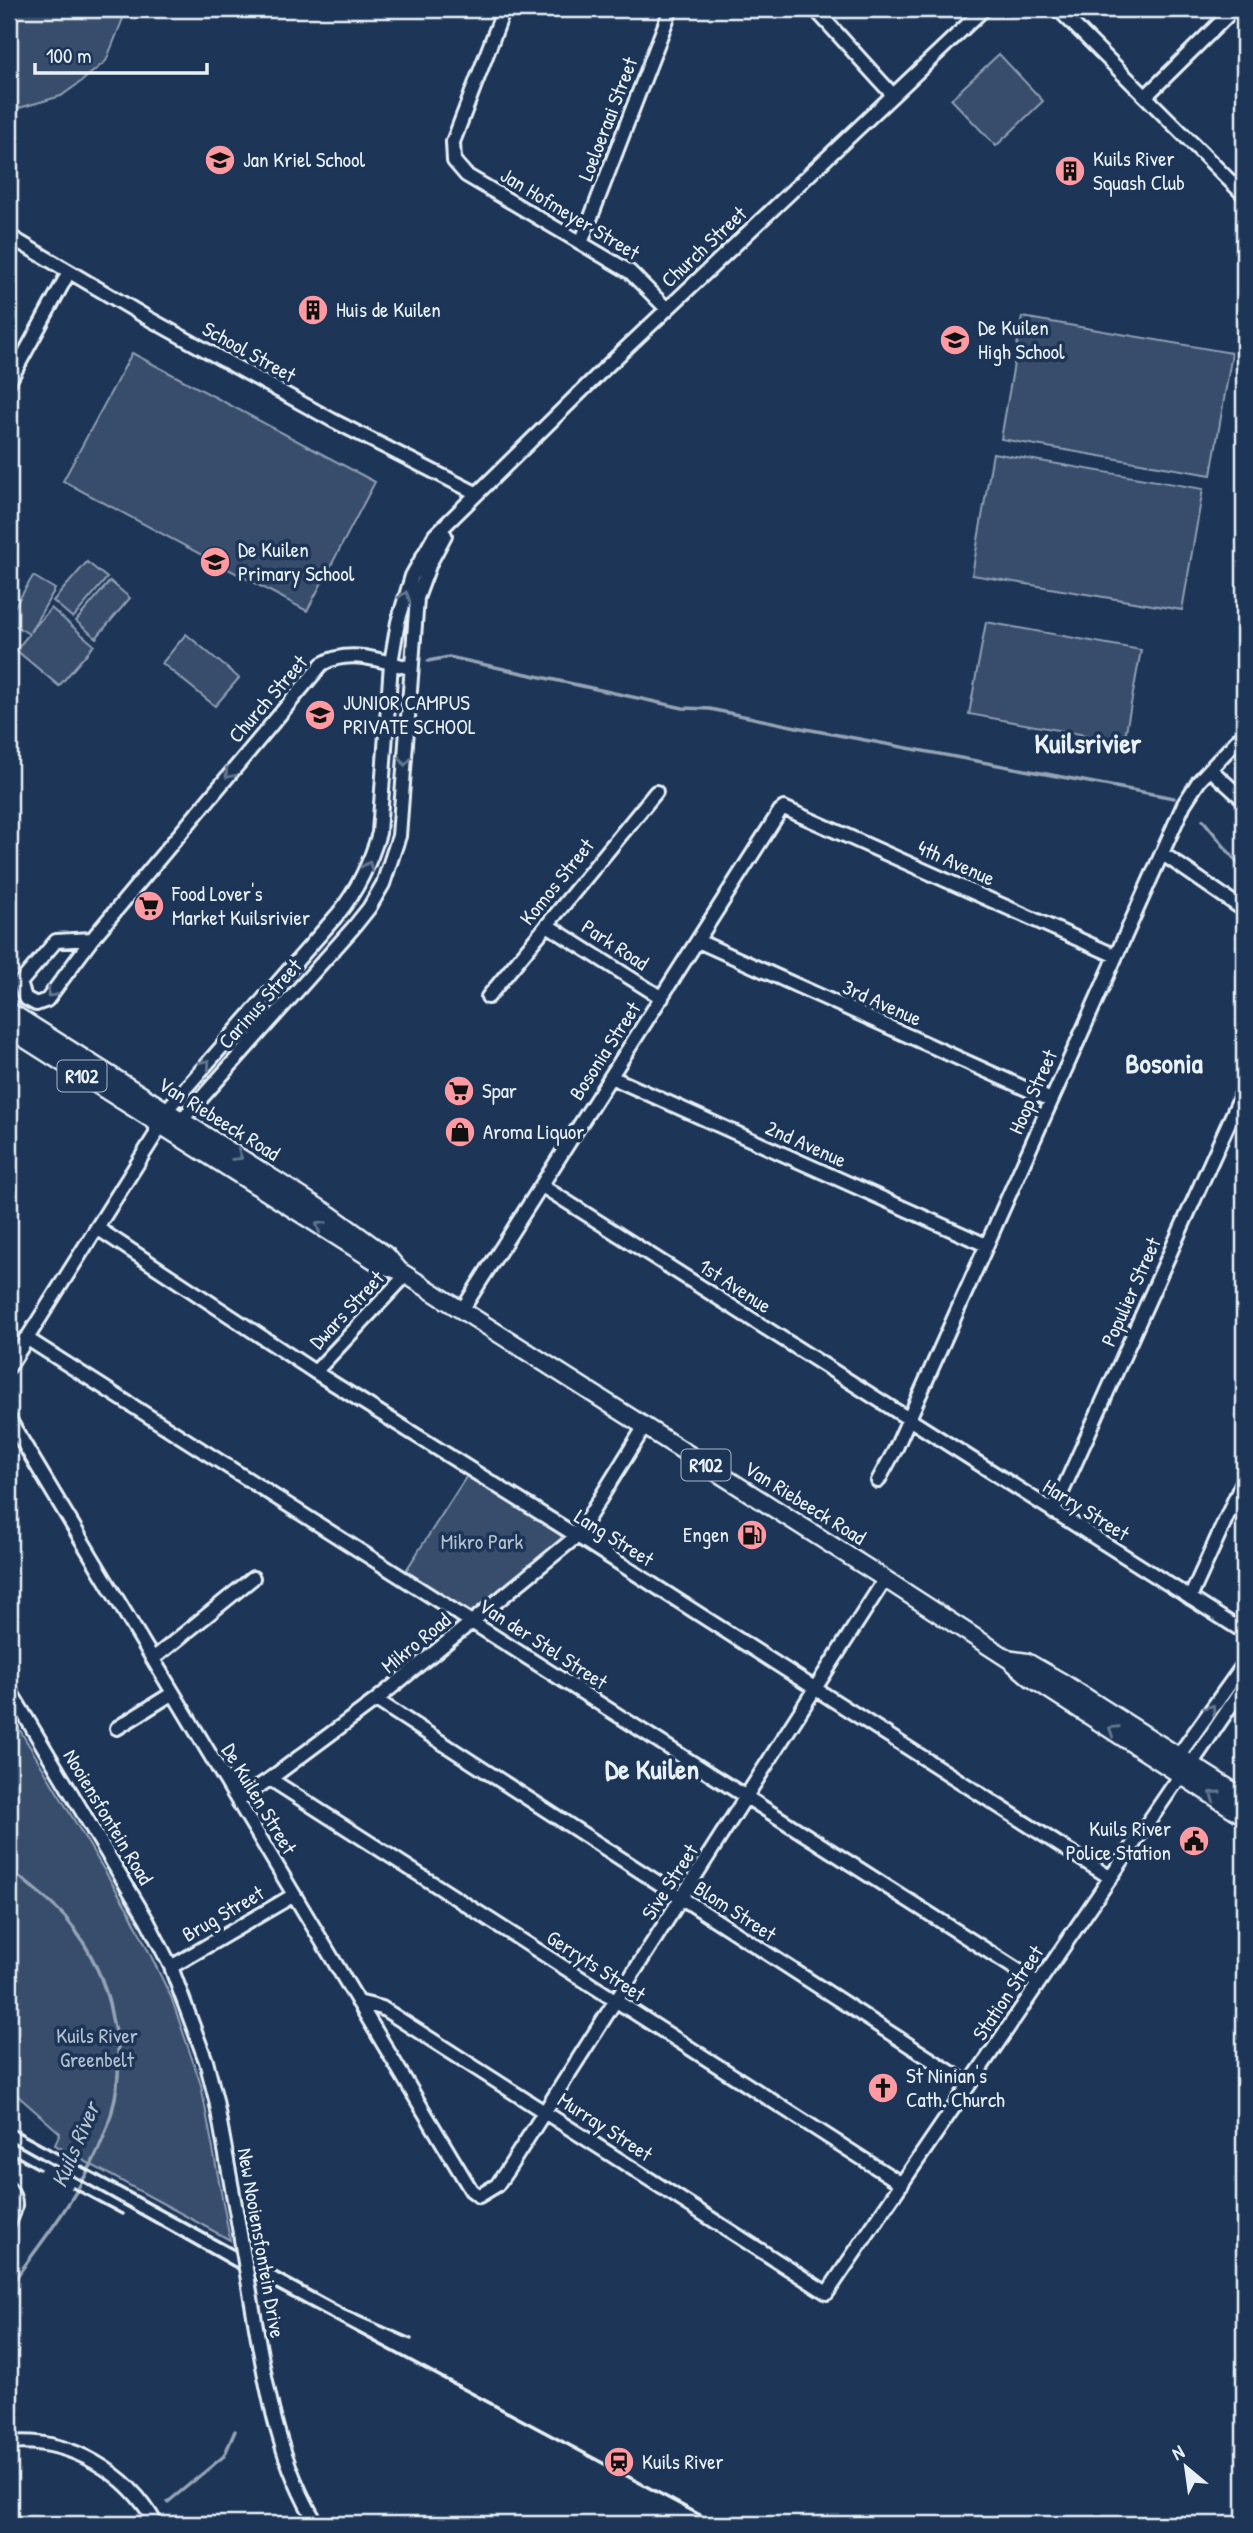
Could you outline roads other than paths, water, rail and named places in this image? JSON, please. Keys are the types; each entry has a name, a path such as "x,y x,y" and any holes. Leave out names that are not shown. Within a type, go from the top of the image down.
{"main road":[{"name":"Van Riebeeck Road","path":"9,1011 165,1123"},
{"name":"Van Riebeeck Road","path":"9,1029 165,1123 329,1214 387,1256 403,1273 1010,1660 1027,1662 1062,1682 1244,1816"},
{"name":"Van Riebeeck Road","path":"1180,1769 1244,1798"}],"street":[{"name":"Jan Hofmeyer Street","path":"504,9 453,142 453,155 457,166 630,272 667,309"},
{"name":"Loeloeraai Street","path":"581,243 671,9"},
{"path":"815,9 892,94"},
{"name":"Church Street","path":"410,668 421,584 455,517 476,493 667,309 984,9"},
{"path":"1058,9 1244,195"},
{"path":"1146,96 1234,9"},
{"name":"School Street","path":"9,236 332,420 476,493"},
{"path":"9,382 69,272"},
{"name":"Church Street","path":"20,983 21,992 31,1003 47,1000 92,939 322,664 345,655 391,663 401,611 412,576 435,535 455,517"},
{"path":"391,663 410,668"},
{"name":"Carinus Street","path":"9,1367 165,1123 338,914 361,882 379,833 391,663"},
{"name":"Carinus Street","path":"165,1123 353,928 377,896 390,867 399,836 410,668"},
{"name":"Hoop Street","path":"878,1481 895,1450 1184,804 1210,769 1244,733"},
{"path":"1210,769 1244,800"},
{"name":"Komos Street","path":"488,996 656,792"},
{"name":"4th Avenue","path":"780,811 784,808 790,809 1116,956"},
{"name":"Bosonia Street","path":"462,1310 780,811"},
{"path":"1163,854 1244,910"},
{"name":"Park Road","path":"547,925 662,998"},
{"path":"9,992 56,941 92,939"},
{"name":"3rd Avenue","path":"698,940 1051,1100"},
{"name":"2nd Avenue","path":"611,1077 986,1245"},
{"name":"Populier Street","path":"1053,1512 1244,1088"},
{"name":"1st Avenue","path":"542,1186 908,1419"},
{"name":"Lang Street","path":"97,1228 315,1372 578,1536 1111,1878"},
{"name":"Dwars Street","path":"315,1372 403,1273"},
{"name":"Van der Stel Street","path":"26,1338 1038,1983"},
{"name":"De Kuilen Street","path":"9,1419 471,2190 479,2196"},
{"name":"Harry Street","path":"908,1419 1244,1632"},
{"name":"Mikro Road","path":"238,1800 376,1700 578,1536 645,1426"},
{"path":"1190,1598 1244,1479"},
{"path":"153,1660 253,1578"},
{"name":"Sive Street","path":"479,2196 497,2185 546,2112 885,1579"},
{"path":"1180,1769 1244,1664"},
{"path":"1180,1769 1244,1686"},
{"name":"Nooiensfontein Road","path":"9,1689 147,1920 171,1967"},
{"path":"117,1728 173,1693"},
{"name":"Blom Street","path":"376,1700 969,2084"},
{"name":"Station Street","path":"827,2293 1111,1878 1180,1769"},
{"name":"Gerryts Street","path":"270,1779 902,2184"},
{"name":"Brug Street","path":"171,1967 294,1895"},
{"name":"New Nooiensfontein Drive","path":"171,1967 206,2061 216,2101 277,2434 291,2475 317,2524"},
{"name":"Murray Street","path":"358,2001 382,2008 827,2293"},
{"path":"9,2222 15,2211 11,2192"},
{"path":"9,2443 50,2445 93,2461 127,2486 156,2524"}],"waterway":[{"path":"428,661 449,657 683,708 710,709 1174,798"},
{"path":"1203,820 1244,871"},
{"name":"Kuils River","path":"9,1868 59,1910 82,1940 106,1991 118,2049 117,2083 111,2115 100,2147 67,2206 9,2287"},
{"path":"168,2502 224,2456 235,2431"},
{"path":"53,2524 79,2524"}],"railway":[{"path":"9,2127 345,2310 411,2339"},
{"path":"9,2140 233,2266 717,2524"},
{"path":"9,2152 39,2169"},
{"path":"73,2188 122,2214"}],"place":[{"name":"Jan Kriel School","path":"220,160"},
{"name":"Kuils River Squash Club","path":"1070,171"},
{"name":"Huis de Kuilen","path":"313,310"},
{"name":"De Kuilen High School","path":"955,340"},
{"name":"De Kuilen Primary School","path":"215,562"},
{"name":"JUNIOR CAMPUS PRIVATE SCHOOL","path":"320,715"},
{"name":"Food Lover's Market Kuilsrivier","path":"149,906"},
{"name":"Spar","path":"459,1091"},
{"name":"Aroma Liquor","path":"460,1132"},
{"name":"Engen","path":"752,1535"},
{"name":"Kuils River Police Station","path":"1194,1841"},
{"name":"St Ninian's Cath. Church","path":"883,2088"},
{"name":"Kuils River","path":"619,2462"}],"district":[{"name":"Kuilsrivier","path":"1088,743"},
{"name":"Bosonia","path":"1164,1063"},
{"name":"De Kuilen","path":"652,1769"}],"park label":[{"name":"Mikro Park","path":"482,1542"},
{"name":"Kuils River Greenbelt","path":"97,2048"}]}
